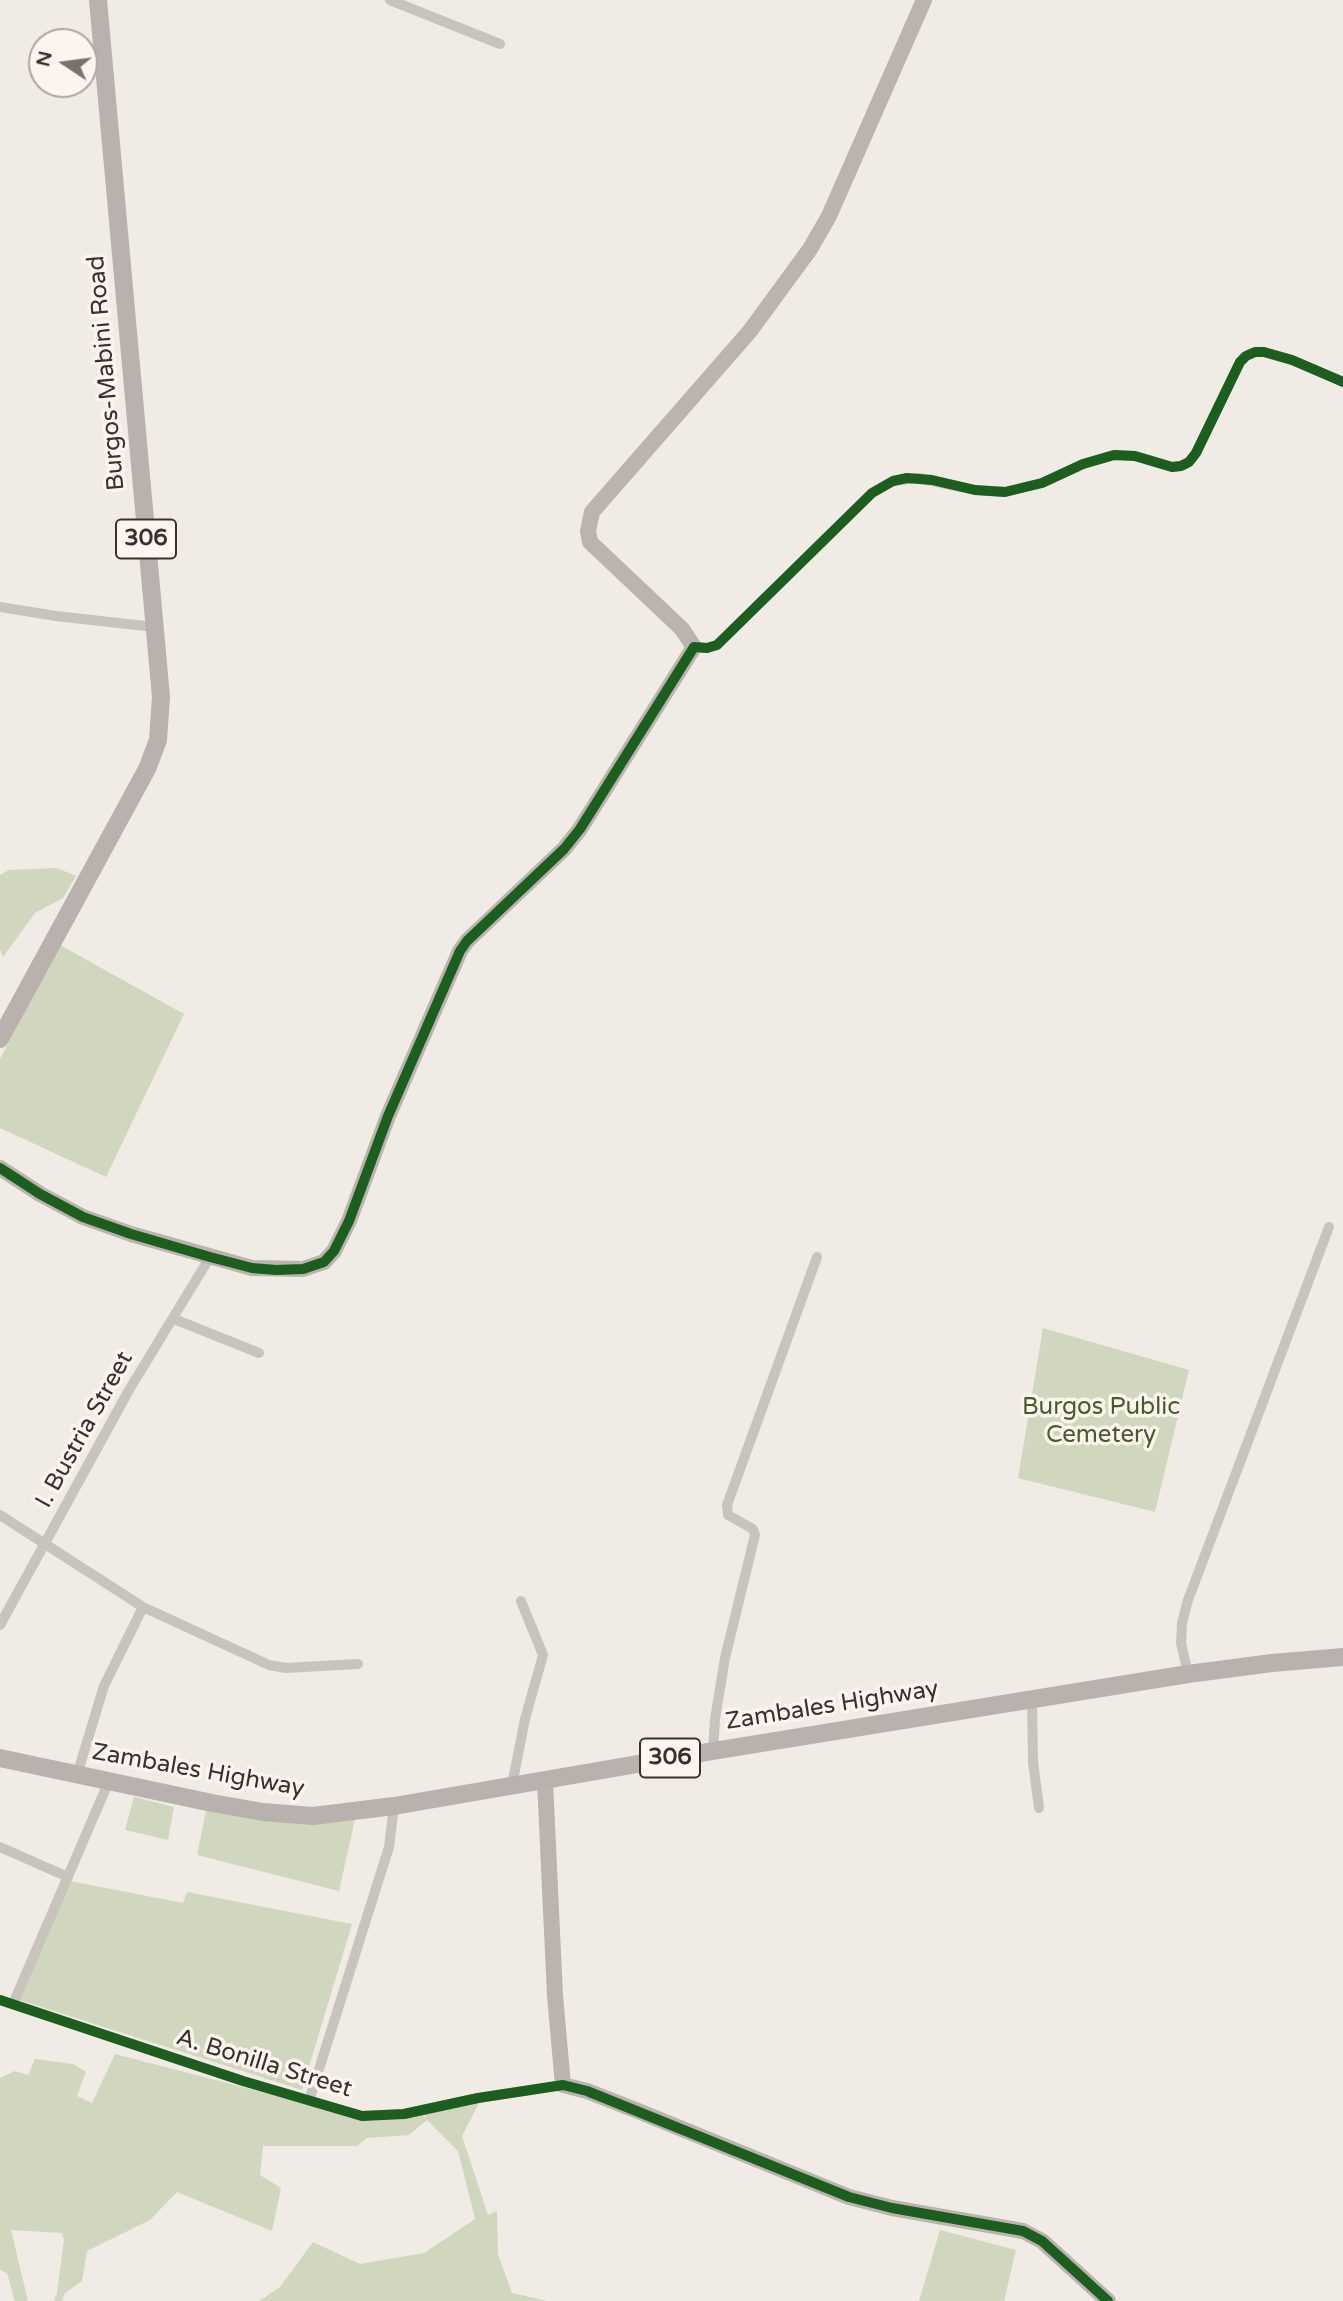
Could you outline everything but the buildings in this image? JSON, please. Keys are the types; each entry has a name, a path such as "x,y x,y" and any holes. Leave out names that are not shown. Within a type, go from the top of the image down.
{"main road":[{"name":"Burgos-Mabini Road","path":"0,1039 147,769 158,740 161,697 98,0"},
{"name":"Zambales Highway","path":"0,1758 212,1803 313,1816 394,1806 1188,1674 1343,1657"}],"street":[{"path":"390,0 500,44"},
{"path":"694,647 682,629 590,542 588,531 592,512 750,331 810,248 829,216 923,0"},
{"path":"694,647 707,648 717,645 872,493 893,481 918,478 975,490 1004,492 1042,483 1083,464 1114,454 1135,456 1172,467 1181,466 1189,462 1196,453 1240,362 1245,356 1255,352 1292,360 1343,382"},
{"path":"0,607 56,617 154,627"},
{"path":"0,1168 83,1217 210,1257 252,1268 303,1269 324,1262 334,1251 349,1221 388,1116 460,951 467,941 564,849 580,829 694,647"},
{"path":"1188,1674 1181,1643 1182,1623 1188,1600 1329,1227"},
{"name":"I. Bustria Street","path":"0,1625 129,1390 210,1257"},
{"path":"713,1751 721,1681 755,1535 753,1529 728,1516 727,1505 817,1257"},
{"path":"173,1319 260,1353"},
{"path":"0,1515 143,1607 278,1668 358,1664"},
{"path":"512,1785 543,1655 521,1601"},
{"path":"77,1775 104,1686 143,1607"},
{"path":"1032,1699 1039,1808"},
{"path":"545,1781 555,1996 563,2085 587,2091 849,2197 892,2208 1023,2231 1042,2241 1108,2301"},
{"path":"13,2004 109,1782"},
{"path":"309,2101 389,1847 394,1806"},
{"path":"0,1847 68,1877"},
{"name":"A. Bonilla Street","path":"0,2000 345,2113 378,2117 563,2085"}],"green space":[{"path":"57,868 76,876 63,898 35,913 3,957 0,950 0,875 9,870"},
{"path":"60,945 184,1014 106,1177 0,1128 0,1059"},
{"name":"Burgos Public Cemetery","path":"1043,1328 1189,1370 1155,1512 1018,1478"},
{"path":"134,1797 174,1807 168,1840 125,1830"},
{"path":"206,1811 264,1820 355,1819 339,1891 197,1855"},
{"path":"70,1881 183,1903 187,1892 352,1924 302,2090 19,2000"},
{"path":"115,2054 374,2121 421,2113 426,2118 424,2113 480,2101 462,2136 488,2215 497,2211 498,2254 512,2293 547,2301 259,2301 280,2287 313,2242 360,2264 424,2253 475,2219 458,2151 427,2120 409,2135 367,2138 357,2146 263,2146 260,2175 281,2188 272,2231 177,2192 150,2220 87,2251 82,2281 65,2293 62,2301 54,2301 64,2239 62,2233 11,2230 28,2301 15,2301 7,2273 0,2270 0,2078 15,2071 28,2075 35,2059 73,2064 86,2072 77,2096 92,2103"},
{"path":"940,2230 1016,2250 1004,2301 919,2301"}],"cycle path":[{"path":"0,1168 83,1217 210,1257 252,1268 276,1270 303,1269 324,1262 334,1251 349,1221 388,1116 460,951 467,941 564,849 580,829 694,647 707,648 717,645 872,493 893,481 907,478 932,480 975,490 1005,492 1042,483 1083,464 1114,455 1135,456 1172,467 1181,466 1189,462 1196,453 1240,362 1255,352 1292,360 1343,382"},
{"path":"0,2000 243,2081 362,2116 404,2114 478,2098 563,2085 587,2091 849,2197 892,2208 1023,2231 1042,2241 1108,2301"}]}
